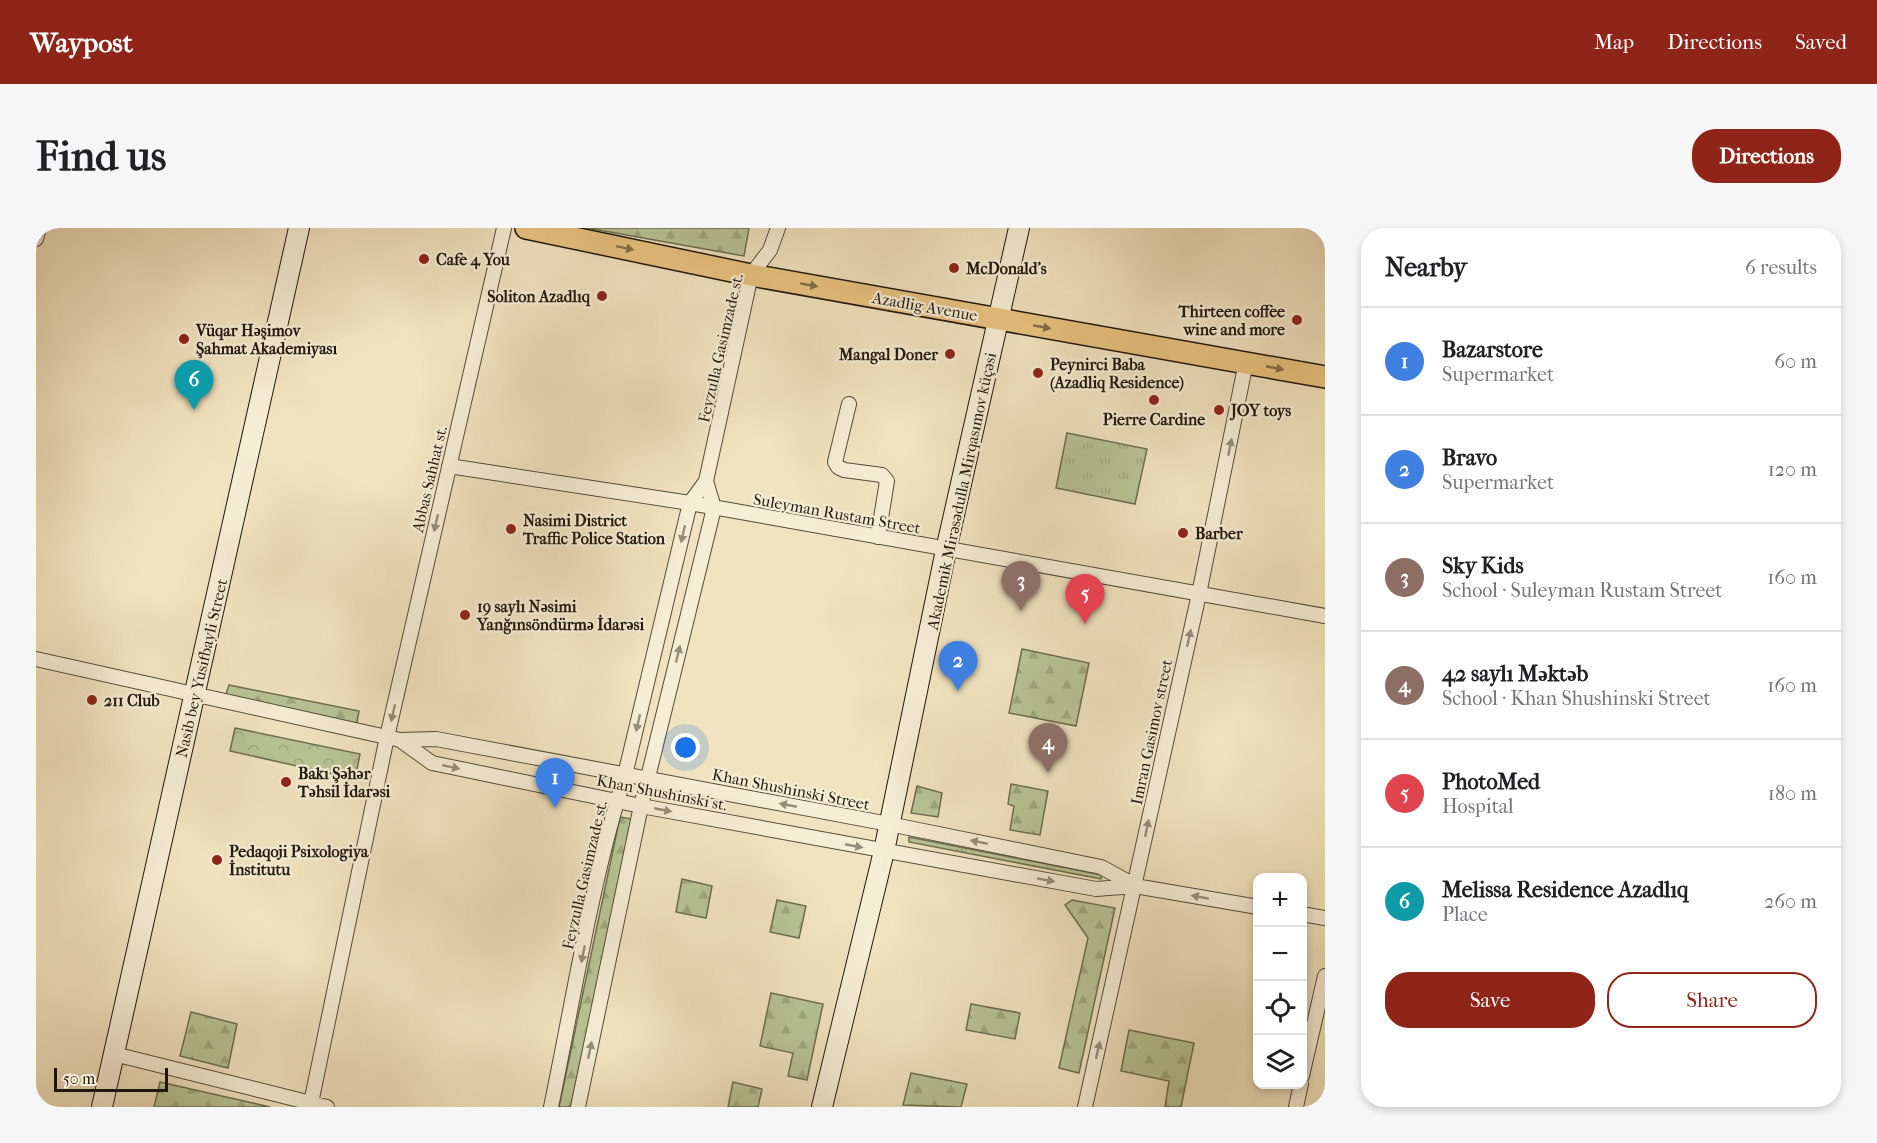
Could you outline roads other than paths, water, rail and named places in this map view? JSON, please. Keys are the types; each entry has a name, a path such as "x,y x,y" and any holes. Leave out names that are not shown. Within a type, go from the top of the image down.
{"main road":[{"name":"Azadlig Avenue","path":"526,228 751,275 1325,377"}],"street":[{"path":"36,239 39,228"},
{"name":"Nasib bey Yusifbayli Street","path":"102,1107 299,228"},
{"name":"Abbas Sahhat st.","path":"311,1103 394,739 449,466 504,228"},
{"name":"Feyzulla Gasimzade st.","path":"551,1107 594,899 617,801 626,775 690,503 706,481 751,275 770,250 778,228"},
{"name":"Akademik Mirəsədulla Mirqasımov küçəsi","path":"884,851 946,550 1019,228"},
{"name":"Imran Gasimov street","path":"1085,1107 1136,886 1161,758 1199,594 1246,362"},
{"path":"849,404 835,462 844,470 882,475 887,481 878,537"},
{"name":"Suleyman Rustam Street","path":"449,466 690,503 946,550 1325,615"},
{"name":"Feyzulla Gasimzade st.","path":"706,481 714,508"},
{"path":"578,1107 641,806 714,508"},
{"name":"Khan Shushinski st.","path":"36,659 394,739 432,763 641,806 1096,889 1136,886 1253,906"},
{"name":"Khan Shushinski Street","path":"394,739 436,739 889,824 1101,867 1136,886"},
{"path":"822,1107 884,851"},
{"path":"1307,915 1325,918"},
{"path":"1307,1054 1325,976"},
{"path":"114,1054 327,1107"},
{"path":"1296,1107 1300,1089"}],"place":[{"name":"Cafe 4 You","path":"424,259"},
{"name":"McDonald's","path":"954,268"},
{"name":"Soliton Azadlıq","path":"602,296"},
{"name":"Thirteen coffee wine and more","path":"1297,320"},
{"name":"Vüqar Həşimov Şahmat Akademiyası","path":"184,339"},
{"name":"Mangal Doner","path":"950,354"},
{"name":"Peynirci Baba (Azadliq Residence)","path":"1038,373"},
{"name":"Pierre Cardine","path":"1154,400"},
{"name":"Melissa Residence Azadlıq","path":"194,410"},
{"name":"JOY toys","path":"1219,410"},
{"name":"Nasimi District Traffic Police Station","path":"511,529"},
{"name":"Barber","path":"1183,533"},
{"name":"Sky Kids","path":"1021,611"},
{"name":"19 saylı Nəsimi Yanğınsöndürmə İdarəsi","path":"465,615"},
{"name":"PhotoMed","path":"1085,624"},
{"name":"Bravo","path":"958,691"},
{"name":"211 Club","path":"92,700"},
{"name":"42 saylı Məktəb","path":"1048,773"},
{"name":"Bakı Şəhər Təhsil İdarəsi","path":"286,782"},
{"name":"Bazarstore","path":"555,808"},
{"name":"Pedaqoji Psixologiya İnstitutu","path":"217,860"}]}
